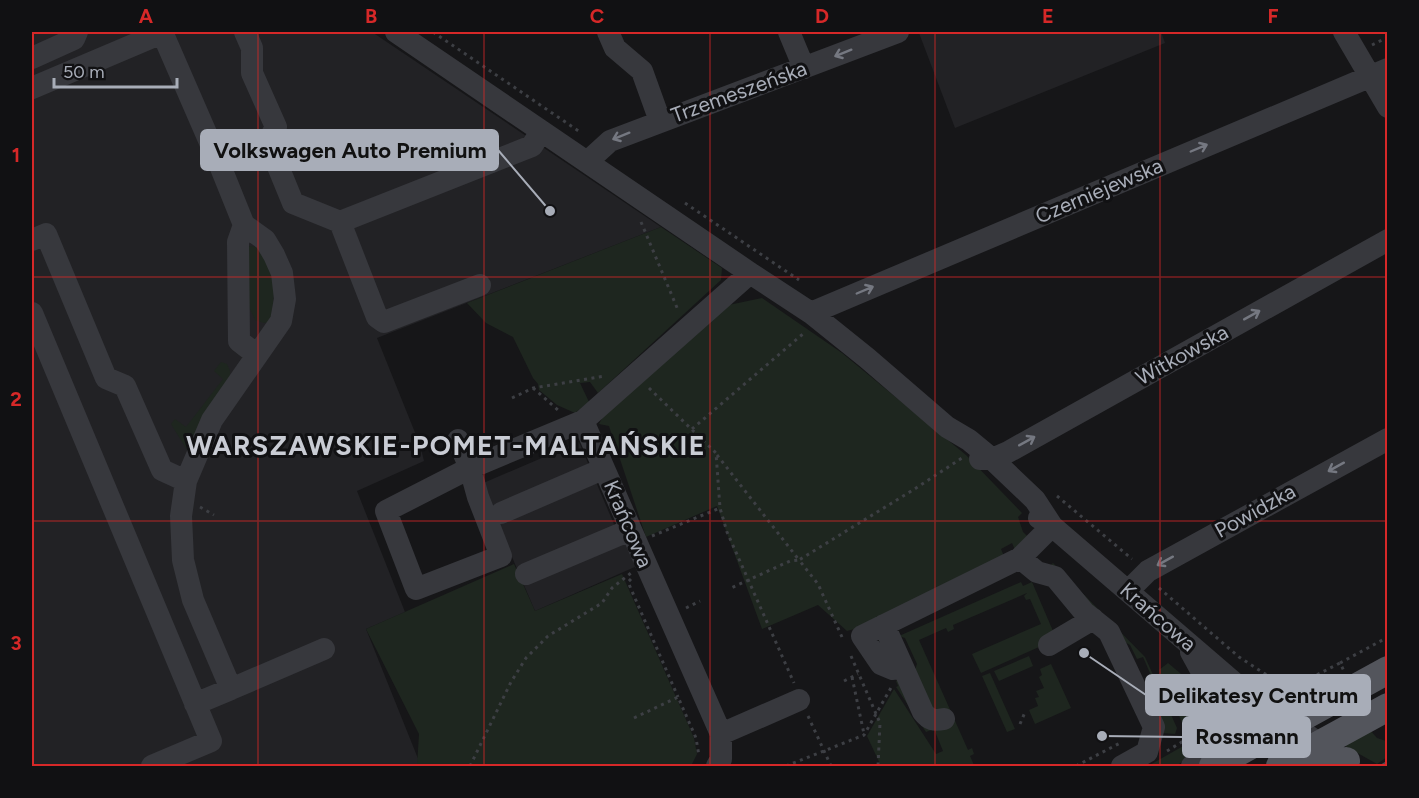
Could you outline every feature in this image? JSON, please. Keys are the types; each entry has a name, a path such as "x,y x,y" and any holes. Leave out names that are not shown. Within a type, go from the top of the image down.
{"main road":[{"path":"1257,761 1290,723 1350,681 1388,670"},
{"path":"1318,755 1350,681"},
{"path":"1318,755 1388,707"},
{"path":"1213,766 1318,755 1350,764"}],"street":[{"path":"34,49 74,39 76,32"},
{"path":"32,88 163,32 244,225 265,240 282,273 285,299 280,321 212,420 186,481 181,516 183,560 193,600 231,689"},
{"path":"219,163 268,142 276,127 252,73 252,48 245,32"},
{"name":"Krańcowa","path":"396,32 541,131 595,154 644,201 750,273 820,309 831,328 947,427 969,440 977,457 1026,511 1052,526 1239,686 1290,723 1318,755"},
{"path":"608,32 615,48 642,72 660,121"},
{"path":"789,32 804,68"},
{"name":"Trzemeszeńska","path":"595,154 610,141 898,32"},
{"path":"1344,32 1379,72 1388,108"},
{"name":"Czerniejewska","path":"820,309 1379,72"},
{"path":"268,142 292,203 340,222 532,146 541,131"},
{"path":"340,222 377,317 384,322 480,285"},
{"path":"244,225 237,242 238,341 257,356"},
{"path":"32,240 46,234 106,378 125,386 162,470 186,481"},
{"name":"Witkowska","path":"977,457 1388,240"},
{"path":"458,440 470,468 478,497 501,555 416,589 386,511 470,468 575,417 750,273"},
{"path":"32,313 211,741 152,766"},
{"name":"Krańcowa","path":"575,417 638,534 645,563 721,734 721,759 708,763"},
{"name":"Powidzka","path":"1128,591 1148,571 1388,439"},
{"path":"501,513 603,469"},
{"path":"944,719 936,721 928,718 922,712 898,667 884,625 1020,558 1052,526"},
{"path":"526,574 638,534"},
{"path":"1020,558 1037,572 1055,577 1084,612 1109,632 1116,644 1154,727 1147,752 1122,766"},
{"path":"1049,645 1093,619"},
{"path":"1185,640 1212,692 1217,712 1213,737 1203,756 1192,766"},
{"path":"195,704 324,650"},
{"path":"721,734 801,702"}],"path":[{"path":"433,32 595,154"},
{"path":"1365,49 1388,36"},
{"path":"644,201 638,211 640,220 678,311"},
{"path":"684,203 785,270 820,309"},
{"path":"692,429 811,328 824,336 831,328"},
{"path":"512,398 533,388 624,376 648,388 716,453 818,584 843,638"},
{"path":"533,388 557,411 559,409 575,417"},
{"path":"716,453 720,508 727,532 831,766"},
{"path":"731,588 790,561 799,560 913,490 977,457"},
{"path":"638,534 720,508"},
{"path":"470,766 511,682 526,658 548,636 602,603 612,588 645,563"},
{"path":"678,611 700,601"},
{"path":"1269,691 1276,681 1286,687 1297,685 1388,637"},
{"path":"847,647 880,723 878,766"},
{"path":"1340,663 1350,681"},
{"path":"786,766 864,735 892,686 898,667"},
{"path":"852,677 864,735"},
{"path":"634,717 678,697 708,763"},
{"path":"1020,724 1025,712"},
{"path":"1159,755 1195,734"},
{"path":"1076,766 1124,741"}],"shaded area":[{"path":"32,32 372,32 661,227 377,338 420,445 424,461 357,491 405,612 366,629 421,766 32,766"},
{"path":"1161,32 1165,43 955,128 919,33"},
{"path":"661,227 722,268 721,280 598,393 590,382 580,383 589,402 575,413 557,405 539,390 513,337 486,323 467,303"},
{"path":"249,246 259,247 271,275 274,291 270,322 255,320 248,305 247,248"},
{"path":"762,298 842,353 966,455 1022,513 1018,517 1023,532 1027,536 1016,552 1012,543 1001,549 1006,561 862,627 847,631 818,605 762,629 717,506 646,537 609,426 599,424 605,413 724,306"},
{"path":"221,362 227,364 230,378 187,450 171,424 175,419 186,427 223,379 214,371"},
{"path":"579,442 619,536 630,548 637,566 535,611 481,484"},
{"path":"1053,563 1145,657 1177,728 1175,734 1161,733 1153,710 1164,705 1143,657 1137,659 1130,645 1123,641 1049,567"},
{"path":"514,564 535,611 622,574 694,738 697,754 691,766 417,766 419,734 366,629"},
{"path":"1021,582 1023,586 1032,582 1053,631 1048,643 981,673 972,654 1041,624 1030,599 1026,600 1024,596 1027,593 953,625 954,629 948,632 946,628 919,640 968,750 972,748 974,754 970,756 974,765 980,766 881,766 867,736 894,689 936,754 943,751 934,729 926,732 896,687 898,686 896,681 900,679 932,711 915,670 917,664 905,638 899,636"},
{"path":"1029,656 1033,666 999,681 994,671"},
{"path":"1168,663 1193,687 1202,701 1204,718 1188,728 1183,725 1159,670"},
{"path":"1051,664 1071,708 1035,724 1029,710 1038,706 1035,698 1039,697 1036,691 1044,688 1039,677 1042,675 1040,669"},
{"path":"990,673 1015,729 1007,732 982,676"},
{"path":"1370,730 1377,738 1386,741 1387,757 1377,764 1345,746"},
{"path":"1208,732 1185,760 1176,766 1148,766"}],"tram line":[{"path":"1380,766 1388,761"}],"place":[{"name":"Volkswagen Auto Premium","path":"550,211"},
{"name":"Delikatesy Centrum","path":"1084,653"},
{"name":"Rossmann","path":"1102,736"}],"district":[{"name":"WARSZAWSKIE-POMET-MALTAŃSKIE","path":"446,446"}]}
